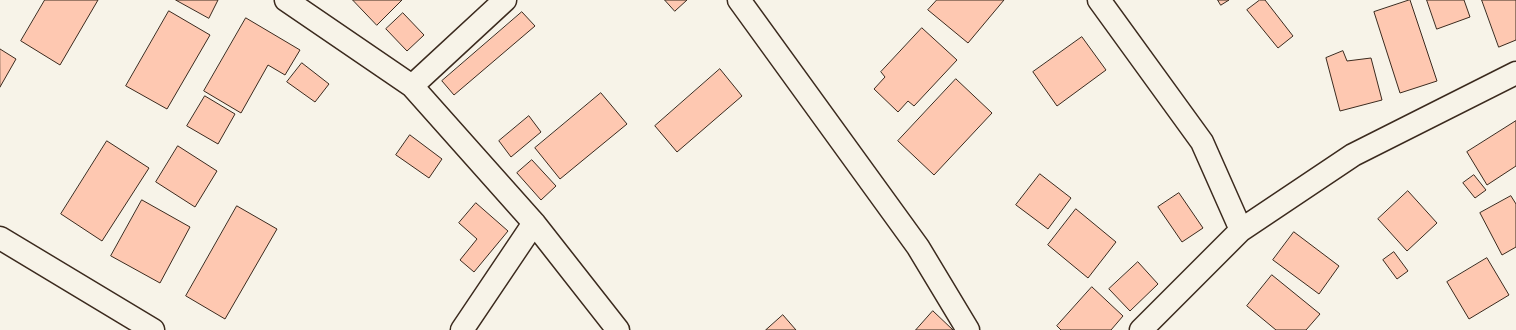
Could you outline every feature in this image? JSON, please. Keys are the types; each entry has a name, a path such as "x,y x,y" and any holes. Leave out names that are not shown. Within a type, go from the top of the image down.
{"street":[{"path":"286,0 412,86 534,223 618,330"},
{"path":"412,86 505,0"},
{"path":"739,0 918,246 968,330"},
{"path":"1099,0 1202,142 1241,230"},
{"path":"1141,330 1241,230 1353,155 1516,73"},
{"path":"462,330 534,223"},
{"path":"0,238 153,330"}],"building":[{"path":"45,0 98,0 60,65 21,41"},
{"path":"176,0 218,0 209,18"},
{"path":"353,0 402,0 377,25"},
{"path":"665,0 687,0 675,11"},
{"path":"937,0 1004,0 968,43 928,10"},
{"path":"1218,0 1229,0 1221,5"},
{"path":"1260,0 1265,0 1293,36 1278,48 1247,10"},
{"path":"1410,0 1437,81 1400,93 1374,12"},
{"path":"1427,0 1464,0 1470,17 1437,29"},
{"path":"1482,0 1516,0 1516,40 1499,47"},
{"path":"169,11 210,35 167,109 126,86"},
{"path":"522,12 535,26 454,95 442,81"},
{"path":"403,13 424,35 407,51 386,29"},
{"path":"246,18 300,50 285,75 268,65 241,113 204,91"},
{"path":"922,28 957,60 914,106 908,101 898,112 874,89 885,77 881,72"},
{"path":"1082,37 1106,70 1057,106 1033,72"},
{"path":"0,49 16,59 0,87"},
{"path":"1343,51 1347,61 1371,58 1382,100 1340,111 1326,58"},
{"path":"302,63 329,84 315,102 287,82"},
{"path":"720,69 742,96 677,152 655,126"},
{"path":"956,79 992,113 934,175 898,141"},
{"path":"601,93 627,124 560,179 535,148"},
{"path":"205,96 235,114 218,144 187,126"},
{"path":"529,116 541,132 511,157 499,141"},
{"path":"1516,121 1516,166 1487,185 1467,152"},
{"path":"410,135 442,159 429,178 396,155"},
{"path":"107,141 149,168 102,241 61,214"},
{"path":"178,146 217,171 195,207 156,182"},
{"path":"532,160 556,186 541,200 517,173"},
{"path":"1040,174 1071,198 1048,229 1016,205"},
{"path":"1474,175 1486,190 1475,198 1463,183"},
{"path":"1408,191 1437,223 1407,251 1378,219"},
{"path":"1179,193 1203,228 1182,242 1158,207"},
{"path":"1511,196 1516,204 1516,247 1502,255 1480,213"},
{"path":"142,200 190,227 160,283 111,256"},
{"path":"476,203 508,231 474,272 460,260 477,239 459,223"},
{"path":"237,206 277,229 225,319 186,296"},
{"path":"1076,209 1116,242 1088,278 1048,245"},
{"path":"1294,232 1339,266 1319,294 1273,260"},
{"path":"1394,252 1408,271 1397,279 1383,260"},
{"path":"1487,258 1509,295 1469,319 1447,282"},
{"path":"1138,262 1158,284 1130,311 1109,289"},
{"path":"1272,275 1320,314 1306,330 1276,330 1247,306"},
{"path":"1092,287 1123,316 1111,330 1061,330 1057,326"},
{"path":"933,311 953,330 916,330"},
{"path":"783,315 796,330 766,330"}]}
